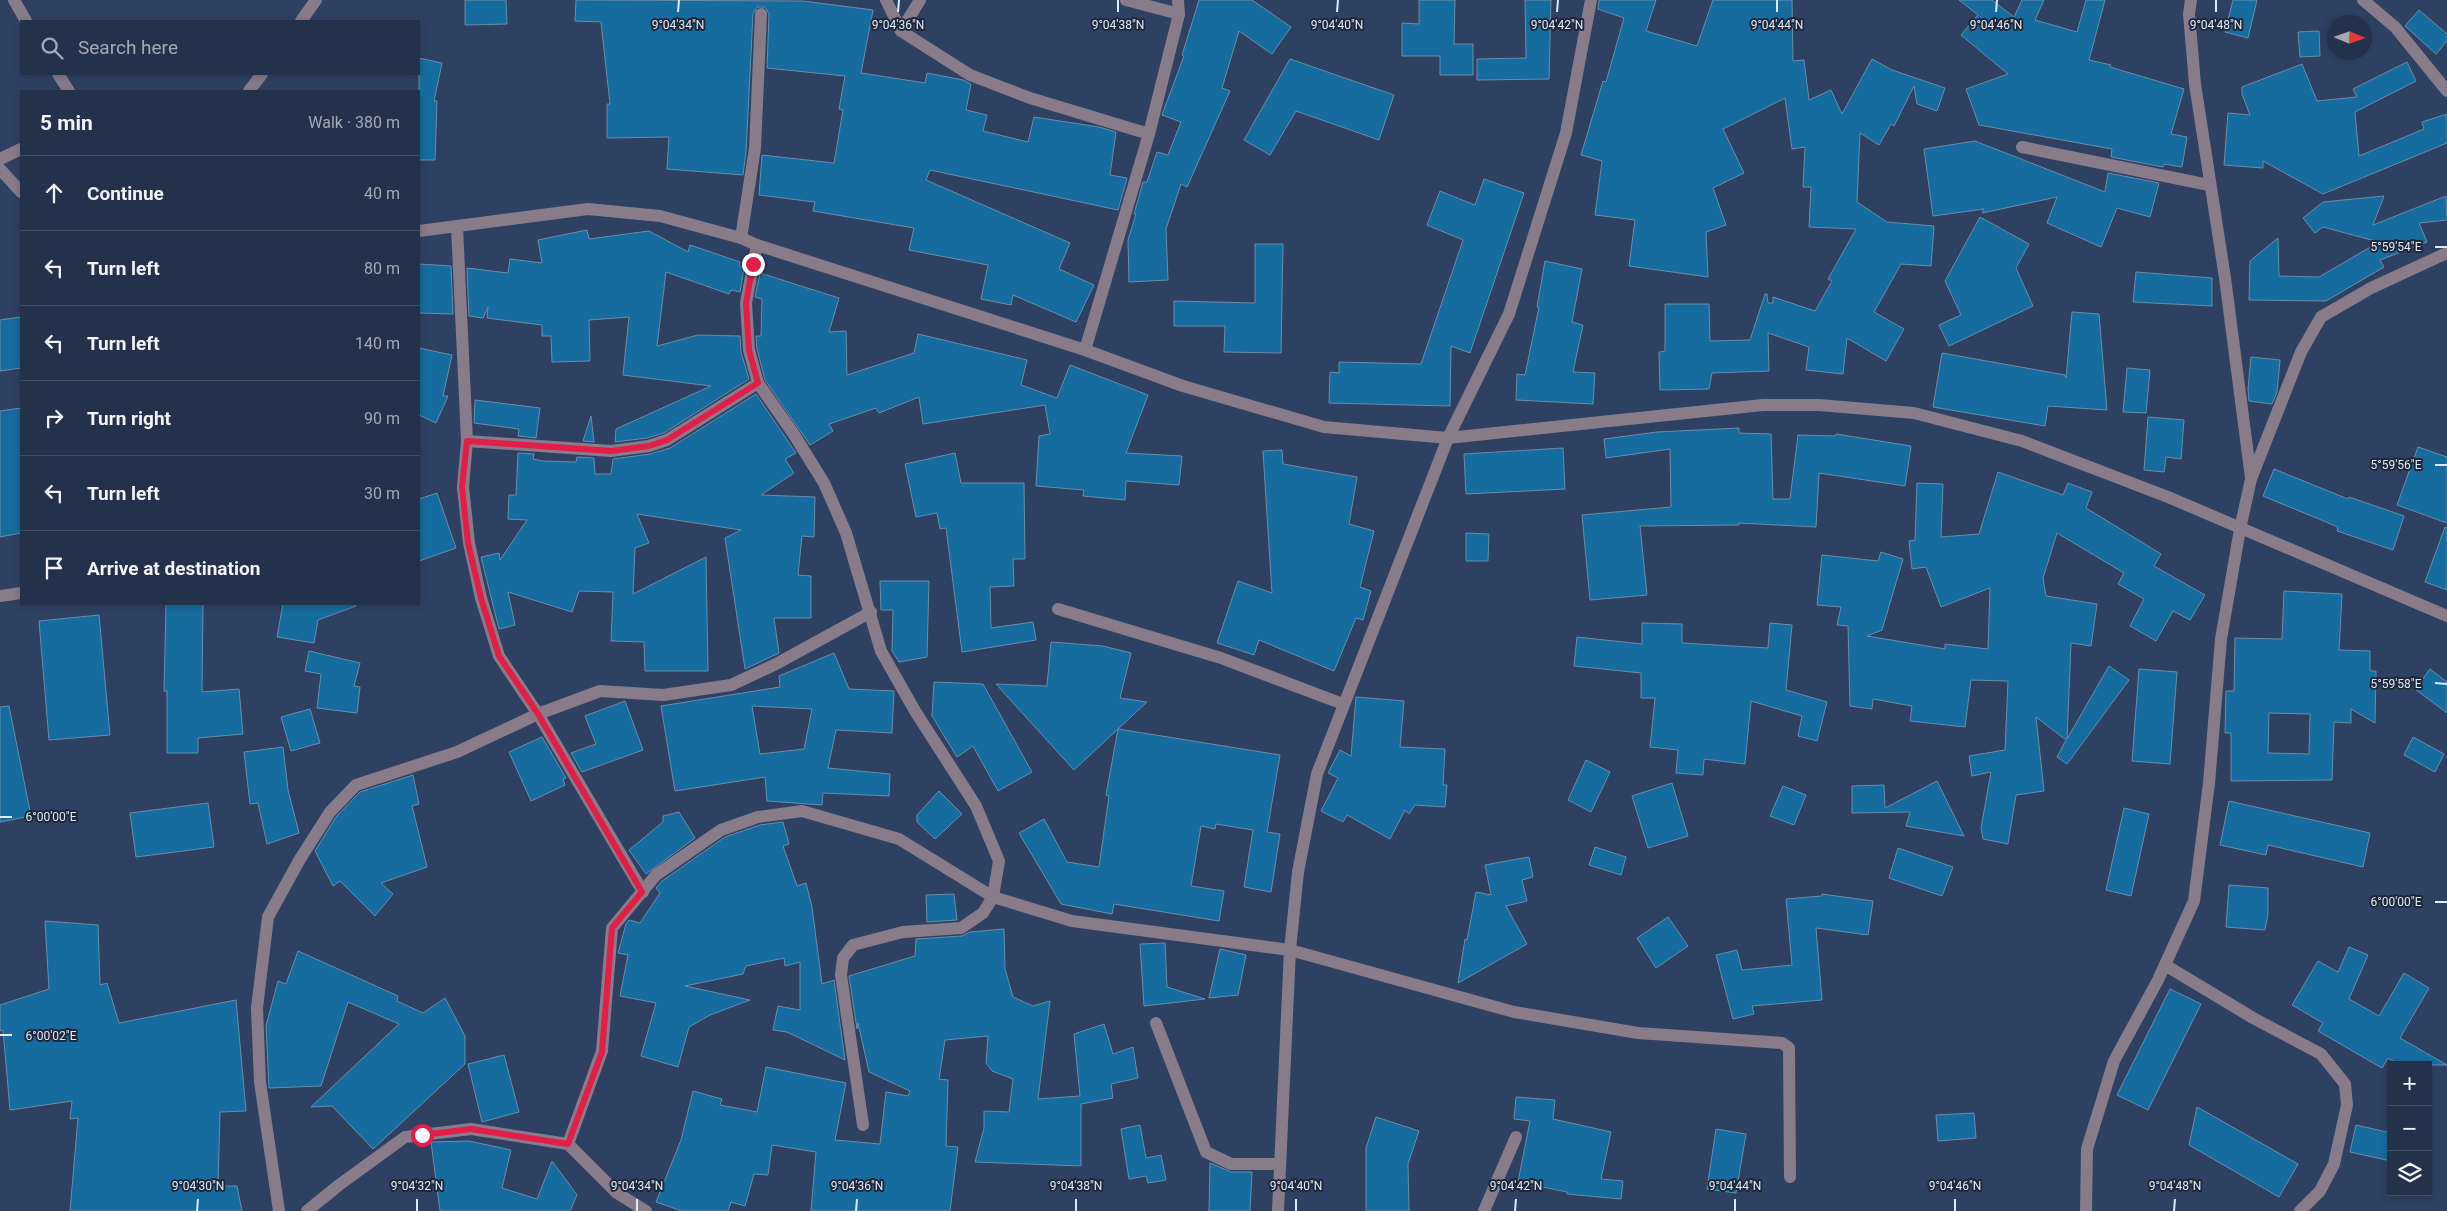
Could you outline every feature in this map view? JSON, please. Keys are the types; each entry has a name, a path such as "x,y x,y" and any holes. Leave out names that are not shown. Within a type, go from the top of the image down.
{"street":[{"path":"14,0 25,20"},
{"path":"302,20 316,0"},
{"path":"886,0 901,31 970,75 1030,98 1149,134"},
{"path":"901,31 920,0"},
{"path":"1126,0 1179,14"},
{"path":"1085,350 1149,134 1179,14 1178,0"},
{"path":"1278,1211 1290,950 1298,872 1317,774 1448,438 1509,314 1566,133 1591,0"},
{"path":"2191,0 2189,14 2194,74 2209,185 2225,278 2251,480"},
{"path":"2363,0 2395,28 2447,91"},
{"path":"741,238 755,148 761,14"},
{"path":"59,75 67,90"},
{"path":"250,90 261,75"},
{"path":"2022,147 2209,185"},
{"path":"0,159 20,149"},
{"path":"0,169 20,191"},
{"path":"420,231 588,209 660,216 741,238 757,245 1085,350 1182,386 1324,427 1448,438 1763,406 1819,405 1914,413 2022,441 2168,497 2447,616"},
{"path":"457,227 467,441 462,487 468,543 481,598 499,656 538,714 642,892"},
{"path":"757,245 746,303 749,350 758,383 793,432 824,483 846,533 882,651 915,711 976,806 999,861 994,897 983,913 961,928 903,932 853,945 844,958 841,975 863,1125"},
{"path":"2086,1211 2087,1149 2114,1061 2165,965 2194,901 2209,783 2221,639 2240,529 2251,480 2301,352 2321,317 2371,288 2447,253"},
{"path":"467,441 611,451 649,446 667,440 758,383"},
{"path":"0,596 20,593"},
{"path":"1058,609 1221,658 1343,704"},
{"path":"279,1211 260,1082 257,1017 268,917 300,859 330,812 356,785 457,752 538,714 600,691 663,695 731,685 776,664 871,612"},
{"path":"568,1144 602,1052 612,928 656,875 721,830 758,817 802,811 899,839 994,897 1072,920 1290,950 1514,1012 1638,1033 1782,1043 1789,1048 1790,1178"},
{"path":"2165,965 2253,1018 2321,1054 2345,1084 2347,1105 2334,1164 2320,1191 2300,1211"},
{"path":"1156,1023 1206,1152 1231,1164 1280,1164"},
{"path":"307,1211 339,1185 406,1137 471,1129 568,1144 617,1194 646,1211"},
{"path":"1484,1211 1516,1137"}],"building":[{"path":"465,0 506,0 507,24 465,25"},
{"path":"576,0 803,1 873,10 861,73 925,83 927,73 963,80 971,84 966,110 987,115 983,131 1028,142 1034,117 1099,127 1116,132 1110,175 1127,178 1118,210 930,170 926,180 1070,243 1059,269 1094,285 1076,322 1013,295 1011,305 981,299 988,265 909,250 914,228 813,211 815,202 759,195 762,155 834,163 843,110 839,109 845,76 767,68 769,14 765,7 757,7 753,14 746,152 743,175 667,169 669,137 607,138 607,104 610,104 601,22 575,21"},
{"path":"1199,0 1252,0 1291,27 1272,54 1239,31 1222,88 1230,91 1187,187 1181,184 1166,229 1168,280 1129,282 1128,240 1143,182 1147,182 1157,152 1168,155 1181,122 1162,115 1184,56 1182,55"},
{"path":"1419,0 1455,0 1454,44 1473,44 1473,75 1440,75 1440,56 1402,56 1402,23 1419,24"},
{"path":"1525,0 1551,0 1549,79 1477,80 1477,59 1526,58"},
{"path":"1599,0 1656,0 1646,31 1697,46 1713,0 1792,0 1793,61 1804,60 1809,100 1831,90 1842,114 1872,59 1892,70 1945,88 1937,111 1917,104 1914,86 1894,126 1891,124 1879,145 1860,133 1857,202 1887,222 1934,226 1931,266 1901,264 1874,312 1904,329 1886,361 1847,338 1843,374 1806,370 1809,347 1768,333 1769,371 1712,373 1709,389 1660,390 1659,352 1665,351 1665,304 1709,304 1710,341 1750,340 1765,294 1767,294 1768,303 1773,303 1773,297 1815,311 1832,281 1828,279 1856,229 1809,227 1811,187 1803,187 1805,147 1792,149 1785,98 1723,129 1744,173 1713,188 1726,225 1706,232 1708,277 1629,266 1635,220 1595,215 1602,161 1581,155 1603,81 1606,82 1624,18 1598,9"},
{"path":"1959,0 1992,0 2014,17 2022,0 2044,0 2035,20 2077,32 2086,0 2105,0 2089,60 2111,65 2110,67 2184,89 2171,134 2187,137 2182,167 2164,164 2163,167 2111,157 2112,149 1979,125 1966,89 2008,74 1961,35 1978,15"},
{"path":"2233,0 2257,0 2248,38 2225,32"},
{"path":"2419,10 2447,34 2447,41 2436,54 2405,26"},
{"path":"2319,31 2320,56 2300,57 2298,32"},
{"path":"420,58 442,63 434,101 437,101 435,160 420,160"},
{"path":"1290,59 1394,95 1379,140 1296,111 1270,155 1244,140"},
{"path":"2407,62 2416,81 2355,112 2359,156 2424,129 2422,122 2447,114 2447,143 2323,194 2263,161 2263,168 2224,165 2228,113 2250,115 2242,94 2242,87 2302,64 2317,101 2357,97 2353,89"},
{"path":"1975,141 2105,192 2108,173 2159,183 2150,217 2117,208 2101,247 2047,223 2057,197 1982,213 1984,209 1933,216 1924,149"},
{"path":"1484,179 1524,193 1470,353 1451,346 1450,406 1329,403 1330,372 1339,373 1339,362 1421,364 1463,240 1427,225 1440,191 1475,205"},
{"path":"2384,196 2373,225 2446,196 2447,220 2419,223 2427,242 2380,260 2384,267 2326,301 2249,300 2250,261 2278,238 2279,276 2319,277 2379,242 2323,227 2315,233 2303,218 2323,202"},
{"path":"1980,217 2029,244 2016,268 2033,306 1949,346 1939,325 1961,315 1945,281"},
{"path":"587,230 589,239 649,231 688,252 690,245 740,262 739,266 744,268 740,292 731,290 729,294 666,272 657,346 698,335 740,336 741,352 749,379 664,433 647,438 615,442 616,429 711,386 623,375 629,317 589,320 590,361 552,362 551,336 542,336 542,325 487,318 488,307 483,318 469,316 467,268 508,273 510,259 542,263 538,240"},
{"path":"1255,244 1283,244 1281,353 1224,352 1225,326 1174,326 1174,301 1255,303"},
{"path":"1545,261 1582,269 1572,322 1583,325 1573,372 1595,373 1593,404 1516,400 1517,374 1525,375 1539,307 1537,307"},
{"path":"420,264 451,266 453,314 420,313"},
{"path":"2136,272 2212,278 2212,306 2133,302"},
{"path":"760,273 839,298 829,332 846,331 847,375 914,353 918,334 1027,360 1021,385 1057,398 1070,365 1148,395 1126,453 1182,456 1179,485 1126,481 1125,500 1083,496 1084,490 1036,486 1039,436 1050,434 1045,405 923,424 919,397 879,413 876,408 829,424 833,431 810,445 765,380 757,349 756,336 761,336 762,299 755,297"},
{"path":"2072,312 2099,314 2107,410 2048,406 2045,426 1933,407 1942,353 2065,375 2066,378"},
{"path":"20,317 20,368 0,371 0,320"},
{"path":"420,348 452,355 443,396 448,396 436,423 420,415"},
{"path":"2251,357 2280,360 2277,392 2272,404 2249,401 2248,389"},
{"path":"2127,368 2150,370 2146,413 2123,412"},
{"path":"756,394 796,453 785,459 794,473 761,495 815,497 814,537 802,536 798,575 811,576 811,618 774,618 779,653 745,669 725,538 741,530 637,514 649,543 635,548 633,594 706,557 708,671 645,671 644,642 611,641 613,592 579,591 572,612 508,592 515,625 499,629 481,557 499,553 500,560 527,520 508,519 509,495 516,495 518,453 534,454 533,459 543,461 576,462 577,457 594,458 595,474 611,474 613,459 650,454 670,448"},
{"path":"475,400 540,408 536,438 518,436 519,429 474,423"},
{"path":"20,408 20,533 0,537 0,411"},
{"path":"591,416 594,442 583,441"},
{"path":"2148,417 2184,420 2181,459 2166,457 2164,472 2144,470"},
{"path":"1739,428 1739,433 1771,434 1773,499 1790,499 1798,435 1835,436 1836,434 1911,446 1905,486 1819,473 1816,527 1739,523 1739,525 1640,526 1647,595 1590,600 1582,515 1671,507 1670,449 1606,458 1604,439 1657,432"},
{"path":"2418,447 2447,457 2447,523 2397,505"},
{"path":"1563,448 1565,489 1466,494 1464,454"},
{"path":"1282,450 1283,464 1357,477 1349,524 1374,531 1360,587 1371,591 1363,620 1356,618 1334,671 1259,640 1254,655 1217,643 1238,581 1272,593 1263,451"},
{"path":"955,453 961,483 1024,483 1025,559 1013,559 1014,586 990,587 991,628 1033,622 1036,640 962,652 946,528 940,529 937,513 916,517 905,464"},
{"path":"2274,469 2348,499 2349,497 2404,516 2393,550 2337,531 2338,527 2263,496"},
{"path":"1998,472 2063,495 2068,483 2092,492 2086,508 2161,554 2154,566 2205,595 2190,620 2173,611 2156,641 2130,626 2144,599 2118,584 2124,573 2057,533 2043,578 2046,596 2097,604 2091,646 2071,643 2067,739 2109,666 2129,680 2067,764 2057,757 2066,740 2036,717 2044,791 2016,795 2008,844 1983,839 1981,828 1991,772 1972,776 1969,756 2005,750 2008,681 1971,680 1965,727 1910,721 1912,706 1873,699 1872,709 1850,706 1848,626 1837,625 1841,607 1817,605 1822,555 1878,561 1881,552 1903,559 1882,630 1867,636 1945,649 1945,644 1988,649 1990,588 1941,607 1926,567 1912,569 1909,541 1915,540 1917,483 1943,484 1941,537 1979,534"},
{"path":"437,493 456,548 420,561 420,499"},
{"path":"2445,527 2447,528 2447,590 2425,582"},
{"path":"1466,533 1489,534 1488,561 1466,561"},
{"path":"880,581 929,581 927,657 899,662 892,651 893,610 881,610"},
{"path":"2284,591 2342,594 2339,650 2370,651 2370,671 2376,671 2375,723 2351,709 2351,723 2334,722 2332,780 2231,781 2231,733 2225,733 2226,691 2234,691 2235,638 2282,639","holes":["2269,713 2310,714 2309,754 2268,753"]},
{"path":"166,605 203,605 202,692 239,689 243,734 198,738 198,753 167,753 167,691 164,691"},
{"path":"283,605 356,606 318,620 314,643 277,637"},
{"path":"99,615 110,735 49,740 39,621"},
{"path":"1642,623 1682,624 1682,643 1768,648 1770,623 1792,625 1786,690 1827,702 1817,741 1798,736 1802,716 1751,701 1745,764 1704,759 1703,775 1676,773 1678,750 1650,747 1655,698 1641,698 1641,673 1574,666 1577,637 1642,644"},
{"path":"1051,642 1103,646 1131,653 1120,698 1147,702 1074,770 996,684 1047,686"},
{"path":"309,651 360,663 354,686 360,687 357,713 317,708 321,674 305,671"},
{"path":"834,653 849,689 894,691 892,733 836,730 828,768 890,774 889,796 823,793 822,805 767,801 765,777 675,791 661,706 780,687 779,676","holes":["752,706 812,709 804,749 760,754"]},
{"path":"2139,669 2177,672 2170,764 2132,761"},
{"path":"2430,669 2447,682 2447,713 2415,689"},
{"path":"934,682 983,684 1032,772 998,791 973,746 957,757 932,716"},
{"path":"1356,697 1404,701 1400,747 1445,749 1443,785 1447,785 1445,807 1415,805 1409,814 1405,810 1390,839 1347,815 1343,822 1321,811 1338,778 1328,773 1340,750 1351,756"},
{"path":"625,701 643,750 582,772 571,753 596,744 585,716"},
{"path":"9,706 31,816 0,822 0,707"},
{"path":"310,709 320,743 291,751 281,717"},
{"path":"1118,729 1280,755 1267,832 1280,834 1271,892 1244,887 1253,830 1216,824 1215,829 1201,826 1191,886 1224,891 1219,921 1114,904 1112,914 1061,904 1019,833 1044,819 1067,862 1099,867 1109,796 1106,795"},
{"path":"542,737 566,778 563,779 565,785 531,801 509,752"},
{"path":"2413,737 2444,754 2435,772 2404,755"},
{"path":"283,747 288,790 299,833 267,844 258,803 250,804 244,752"},
{"path":"1586,760 1610,772 1591,812 1568,800"},
{"path":"413,775 419,804 412,806 427,867 381,883 393,894 375,916 340,881 333,886 315,851 336,817 360,792"},
{"path":"1937,781 1964,836 1906,826 1910,812 1852,813 1852,786 1884,785 1885,808"},
{"path":"1672,783 1688,836 1648,848 1632,796"},
{"path":"1783,786 1806,795 1794,825 1770,816"},
{"path":"939,791 962,814 935,839 917,822 917,815"},
{"path":"2229,801 2370,833 2363,867 2268,845 2266,855 2220,845"},
{"path":"208,803 214,847 136,857 130,813"},
{"path":"2124,808 2149,814 2131,896 2106,890"},
{"path":"679,812 695,838 646,874 629,850 663,822 663,816"},
{"path":"783,822 789,844 783,846 797,886 806,883 812,907 822,984 834,980 845,1060 787,1032 773,1030 778,1006 800,1010 800,962 785,966 784,958 746,966 743,974 685,986 750,1000 710,1015 689,1027 678,1067 641,1056 656,1003 620,996 628,955 618,953 626,924 629,920 640,923 660,893 656,888 662,881 725,837 760,825"},
{"path":"1595,847 1626,857 1621,875 1589,865"},
{"path":"1898,848 1953,867 1942,896 1889,878"},
{"path":"1529,857 1533,877 1522,880 1527,901 1506,906 1527,944 1458,983 1465,939 1467,940 1476,892 1491,895 1485,865"},
{"path":"2229,885 2268,888 2268,914 2265,930 2226,927"},
{"path":"954,894 957,920 927,922 926,895"},
{"path":"1822,894 1873,901 1868,935 1816,928 1822,1000 1752,1006 1754,1014 1733,1019 1716,955 1737,950 1742,970 1792,965 1786,899 1822,896"},
{"path":"1668,917 1688,946 1656,968 1637,938"},
{"path":"45,921 98,925 100,985 107,983 119,1023 236,1000 246,1111 220,1112 218,1186 237,1186 242,1211 70,1211 78,1118 70,1119 72,1101 10,1110 3,1030 0,1031 0,1005 49,989"},
{"path":"1004,929 1005,969 1013,997 1033,1006 1050,1001 1038,1099 1080,1096 1074,1034 1104,1024 1113,1054 1133,1047 1138,1078 1111,1084 1113,1098 1081,1104 1081,1166 975,1162 984,1128 984,1111 1009,1112 1013,1079 992,1071 986,1063 988,1036 945,1040 939,1079 948,1080 946,1146 958,1147 950,1211 811,1211 816,1152 772,1145 768,1175 754,1174 745,1206 731,1202 728,1211 682,1211 656,1202 681,1140 693,1091 722,1099 720,1105 757,1112 766,1067 846,1083 835,1140 880,1144 886,1092 908,1096 910,1091 869,1072 858,1023 857,1029 849,976 915,956 916,939 962,936 970,932"},
{"path":"1165,943 1167,987 1205,999 1144,1006 1140,944"},
{"path":"2349,947 2368,955 2349,999 2379,1016 2404,973 2429,988 2400,1038 2447,1065 2432,1065 2432,1061 2393,1061 2388,1058 2382,1068 2318,1031 2323,1023 2292,1005 2318,961 2338,972"},
{"path":"1220,949 1246,955 1238,995 1209,998"},
{"path":"298,951 398,996 397,1001 423,1013 445,998 465,1036 465,1064 373,1149 332,1106 311,1107 399,1024 348,1002 321,1086 269,1088 266,1026 278,981 286,984"},
{"path":"2170,989 2201,1004 2148,1110 2117,1095"},
{"path":"504,1055 519,1112 482,1122 468,1064"},
{"path":"1516,1097 1555,1100 1553,1119 1611,1132 1601,1179 1623,1181 1621,1199 1567,1194 1567,1192 1518,1182 1530,1121 1514,1119"},
{"path":"2197,1107 2298,1164 2279,1197 2189,1145"},
{"path":"1974,1113 1976,1138 1938,1141 1936,1115"},
{"path":"1376,1117 1419,1131 1408,1164 1409,1211 1366,1211 1366,1148"},
{"path":"1140,1125 1146,1158 1161,1155 1166,1180 1148,1183 1146,1176 1129,1179 1121,1129"},
{"path":"2356,1125 2387,1132 2387,1160 2350,1152"},
{"path":"1716,1129 1746,1134 1736,1193 1707,1189"},
{"path":"469,1141 511,1150 502,1188 537,1199 552,1161 577,1195 570,1211 440,1211 431,1142"},
{"path":"1210,1163 1231,1172 1252,1172 1250,1211 1209,1211"}],"route":[{"path":"422,1135 471,1129 568,1144 602,1052 612,928 642,892 538,714 499,656 481,598 468,543 462,487 467,441 611,451 649,446 667,440 758,383 749,350 746,303 753,264"}]}
